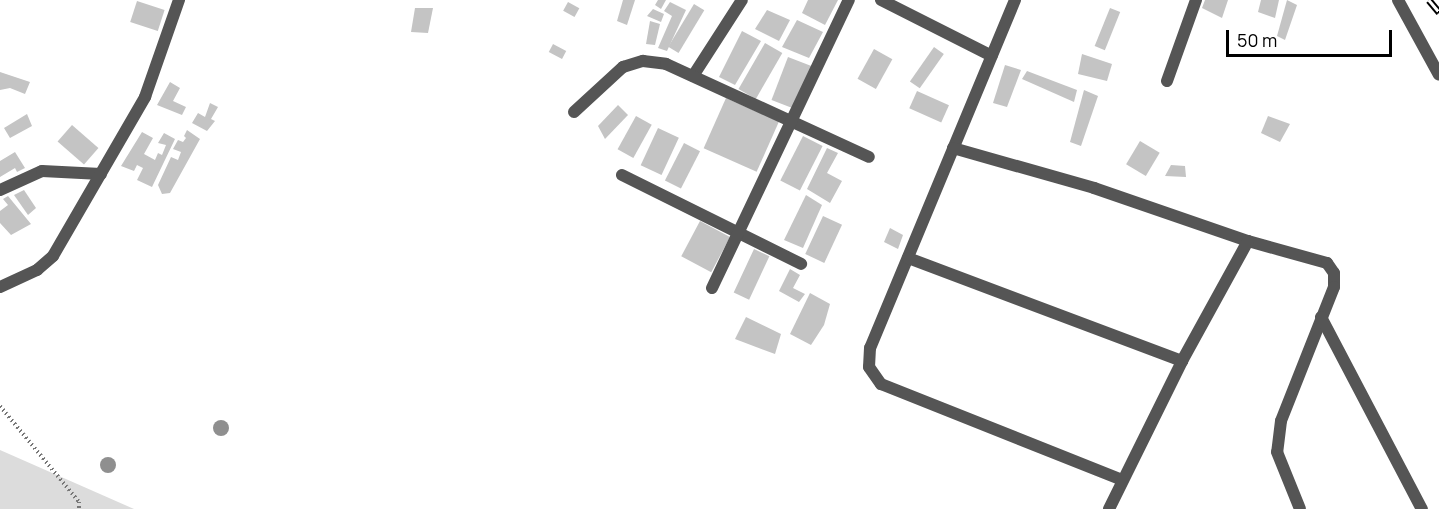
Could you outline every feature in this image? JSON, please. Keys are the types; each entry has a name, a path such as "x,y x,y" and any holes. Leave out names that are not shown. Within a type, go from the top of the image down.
{"street":[{"path":"0,287 37,270 53,256 145,97 179,0"},
{"path":"693,76 742,0"},
{"path":"712,288 849,0"},
{"path":"881,0 992,56"},
{"path":"1015,0 870,348 869,367 881,384 1122,480"},
{"path":"1167,81 1196,0"},
{"path":"1398,0 1439,75"},
{"path":"574,112 623,68 643,61 666,64 869,157"},
{"path":"953,148 1094,188 1248,241 1327,263 1334,273 1334,286 1281,421 1277,452 1300,509"},
{"path":"0,190 42,171 101,174"},
{"path":"622,175 740,231 801,264"},
{"path":"1109,509 1182,361 1248,241"},
{"path":"908,258 1182,361"},
{"path":"1322,317 1422,509"}],"path":[{"path":"0,406 79,501 80,509"}],"shaded area":[{"path":"0,450 134,509 0,509"}],"building":[{"path":"623,0 635,0 627,25 617,21"},
{"path":"658,0 666,0 661,9 655,5"},
{"path":"808,0 838,0 825,25 802,13"},
{"path":"1205,0 1228,0 1222,18 1202,8"},
{"path":"1261,0 1279,0 1275,18 1258,12"},
{"path":"1287,0 1297,5 1285,40 1277,36"},
{"path":"137,1 165,10 158,31 130,22"},
{"path":"568,2 579,8 575,17 563,11"},
{"path":"670,2 686,10 667,51 658,48 672,16 664,11"},
{"path":"694,4 704,10 679,53 668,47"},
{"path":"415,8 433,8 428,33 411,32"},
{"path":"1110,8 1120,12 1105,50 1095,46"},
{"path":"653,9 664,14 661,22 647,16"},
{"path":"767,10 790,20 779,41 755,29"},
{"path":"797,20 823,32 809,58 782,47"},
{"path":"650,21 660,24 655,45 646,44"},
{"path":"742,31 761,41 735,85 719,77"},
{"path":"765,43 782,53 756,99 738,89"},
{"path":"553,44 566,51 562,59 549,52"},
{"path":"934,47 944,54 920,88 910,81"},
{"path":"874,49 892,59 876,89 858,79"},
{"path":"1082,54 1112,64 1107,81 1078,74"},
{"path":"788,57 811,66 795,109 772,100"},
{"path":"1005,65 1021,70 1007,107 993,103"},
{"path":"1027,71 1077,90 1074,102 1022,79"},
{"path":"0,72 30,82 25,94 10,88 0,90"},
{"path":"170,82 180,88 173,101 186,107 182,115 157,105"},
{"path":"1084,90 1098,96 1081,146 1070,142"},
{"path":"917,91 949,105 941,123 909,108"},
{"path":"726,98 779,122 757,172 704,148"},
{"path":"210,103 218,107 211,119 215,121 207,131 192,123 198,113 205,117"},
{"path":"618,105 628,115 605,139 598,126"},
{"path":"27,114 32,126 10,138 4,128"},
{"path":"636,116 652,125 633,158 618,149"},
{"path":"1268,116 1290,124 1280,142 1261,133"},
{"path":"72,125 98,148 84,165 58,142"},
{"path":"658,128 679,138 662,175 641,165"},
{"path":"187,130 200,139 170,193 162,194 158,185 171,157 178,160 181,152 173,149 178,140 183,142 186,138 184,136"},
{"path":"142,132 153,138 144,154 155,160 158,153 162,155 166,145 158,143 164,133 175,139 152,187 137,180 143,168 137,165 134,171 121,166"},
{"path":"803,136 823,146 800,191 780,181"},
{"path":"1140,141 1160,153 1146,176 1126,164"},
{"path":"684,143 700,151 681,189 665,180"},
{"path":"827,148 838,153 827,173 842,181 830,203 807,189"},
{"path":"15,152 25,168 17,172 15,168 0,177 0,161"},
{"path":"1171,165 1185,166 1186,177 1165,176"},
{"path":"24,190 36,208 28,215 14,195"},
{"path":"806,195 822,205 803,248 784,240"},
{"path":"8,196 31,224 11,235 0,223 0,211 8,205 3,199"},
{"path":"823,216 842,225 824,263 805,254"},
{"path":"700,221 730,237 711,272 681,256"},
{"path":"890,228 903,235 898,249 884,242"},
{"path":"754,249 769,256 749,300 734,293"},
{"path":"790,269 800,275 793,288 805,294 799,302 779,291"},
{"path":"810,293 830,304 824,325 811,345 790,334"},
{"path":"746,317 781,334 775,354 735,339"}],"railway":[{"path":"1429,0 1439,12"}]}
